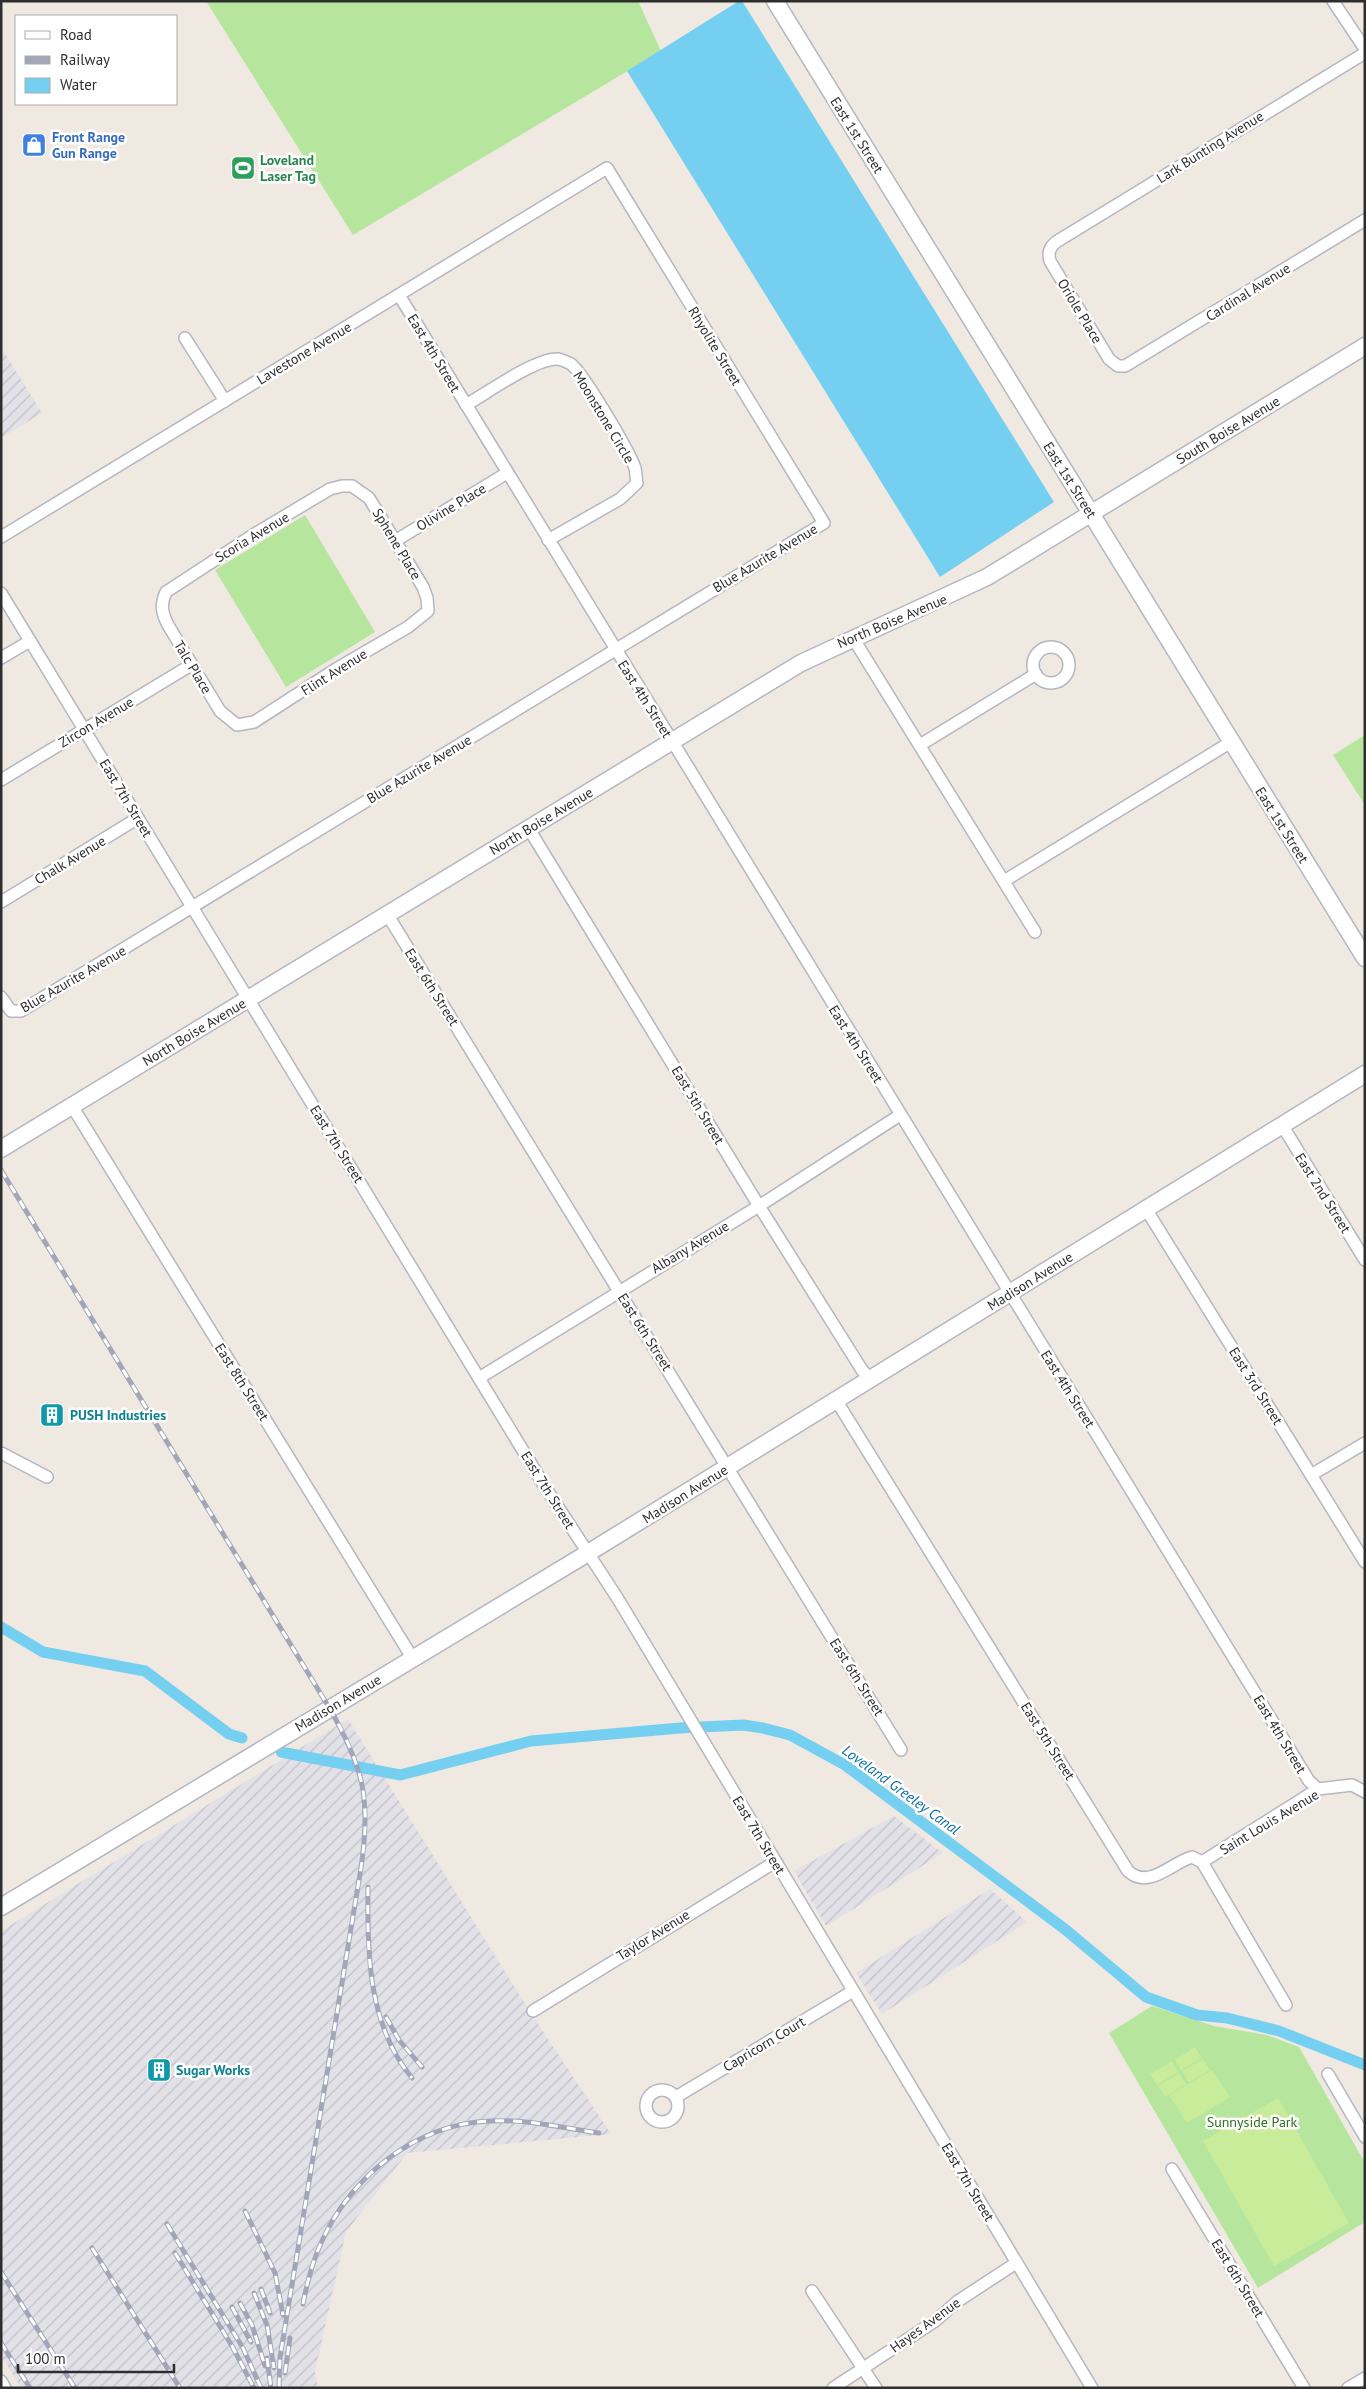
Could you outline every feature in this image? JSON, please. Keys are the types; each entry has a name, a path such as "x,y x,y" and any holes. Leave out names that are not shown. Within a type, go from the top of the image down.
{"main road":[{"name":"East 1st Street","path":"775,1 1365,958"},
{"name":"South Boise Avenue","path":"1090,513 1365,346"},
{"name":"North Boise Avenue","path":"1,1149 801,663 853,638 955,594 987,577 1090,513"},
{"name":"Madison Avenue","path":"1,1907 588,1553 1365,1074"}],"street":[{"path":"1333,1 1365,51"},
{"name":"Lark Bunting Avenue","path":"1056,242 1365,51"},
{"name":"Lavestone Avenue","path":"1,537 607,168"},
{"name":"Rhyolite Street","path":"607,168 824,523"},
{"name":"Cardinal Avenue","path":"1131,364 1365,220"},
{"name":"Oriole Place","path":"1056,242 1049,250 1050,261 1109,359 1118,366 1131,364"},
{"name":"East 4th Street","path":"399,295 614,650 1009,1294 1309,1781 1318,1789"},
{"path":"185,338 224,401"},
{"name":"Moonstone Circle","path":"466,405 534,365 549,359 560,358 581,375 600,406 631,459 636,471 637,483 620,499 548,540"},
{"name":"Olivine Place","path":"395,540 507,473"},
{"name":"Sphene Place","path":"352,486 368,498 395,540 423,587 427,598 428,611"},
{"name":"Scoria Avenue","path":"161,602 166,592 172,586 253,534 330,489 352,486"},
{"name":"Blue Azurite Avenue","path":"1,997 8,1009 14,1012 21,1012 824,523"},
{"name":"East 7th Street","path":"1,593 547,1490 686,1713 1092,2388"},
{"name":"Talc Place","path":"161,602 163,616 220,711 237,725"},
{"name":"Flint Avenue","path":"237,725 254,722 336,669 408,627 428,611"},
{"path":"853,638 1035,932"},
{"path":"1,658 30,641"},
{"name":"Zircon Avenue","path":"1,780 192,665"},
{"path":"920,745 1036,674"},
{"path":"1004,882 1231,742"},
{"name":"Chalk Avenue","path":"1,902 138,818"},
{"name":"East 5th Street","path":"529,828 759,1206 861,1368 870,1379"},
{"name":"East 6th Street","path":"387,914 901,1750"},
{"name":"East 8th Street","path":"72,1106 412,1659"},
{"name":"Albany Avenue","path":"479,1378 619,1290 759,1206 900,1115"},
{"name":"East 2nd Street","path":"1282,1125 1365,1260"},
{"name":"East 3rd Street","path":"1146,1209 1365,1562"},
{"name":"East 5th Street","path":"836,1400 1128,1871 1138,1877 1150,1878 1187,1858 1192,1857 1202,1862"},
{"path":"1311,1476 1365,1443"},
{"path":"1,1452 47,1477"},
{"name":"Saint Louis Avenue","path":"1202,1862 1318,1789 1352,1785 1365,1792"},
{"name":"Taylor Avenue","path":"532,2011 775,1862"},
{"path":"1202,1862 1286,2005"},
{"name":"Capricorn Court","path":"676,2097 853,1991"},
{"path":"1328,2074 1365,2137"},
{"name":"East 6th Street","path":"1172,2169 1304,2388"},
{"name":"Hayes Avenue","path":"833,2388 935,2321 958,2301 1016,2263"},
{"path":"812,2292 876,2388"},
{"path":"1348,2388 1365,2378"},
{"path":"1,2381 5,2388"}],"shaded area":[{"path":"1,347 42,413 1,438"},
{"path":"348,1719 527,2007 611,2134 407,2153 346,2232 315,2372 318,2388 21,2388 1,2355 1,1931"},
{"path":"894,1816 943,1853 826,1926 794,1871"},
{"path":"990,1889 1027,1922 882,2014 856,1973"}],"green space":[{"path":"206,1 638,1 661,51 353,235"},
{"path":"305,515 375,632 286,687 215,570"},
{"path":"1365,735 1365,805 1333,755"},
{"name":"Sunnyside Park","path":"1152,2006 1214,2026 1267,2035 1299,2047 1365,2163 1365,2222 1258,2288 1109,2033"},
{"path":"1195,2047 1202,2058 1181,2070 1175,2060"},
{"path":"1203,2059 1210,2070 1189,2082 1182,2071"},
{"path":"1172,2061 1178,2072 1157,2085 1150,2074"},
{"path":"1212,2070 1230,2097 1187,2123 1169,2095"},
{"path":"1179,2073 1186,2084 1165,2097 1158,2086"},
{"path":"1278,2098 1349,2223 1274,2266 1203,2141"}],"water":[{"path":"739,1 742,1 1054,502 940,577 627,71"}],"waterway":[{"name":"Loveland Greeley Canal","path":"1,1627 43,1652 145,1671 229,1734 242,1738"},
{"name":"Loveland Greeley Canal","path":"281,1752 400,1775 531,1741 680,1728 743,1725 790,1735 845,1765 1066,1930 1146,1997 1197,2015 1227,2018 1279,2031 1365,2065"}],"railway":[{"path":"1,1170 330,1709 351,1749 362,1785 365,1803 365,1822 361,1868 280,2357 279,2388"},
{"path":"368,1887 368,1937 373,1987 378,2012 386,2035 397,2057 412,2078"},
{"path":"386,2017 399,2040 422,2067"},
{"path":"303,2304 315,2258 334,2219 350,2196 368,2176 389,2158 412,2143 437,2132 463,2124 490,2121 531,2123 599,2133"},
{"path":"245,2211 275,2273 283,2315"},
{"path":"167,2224 243,2348 261,2388"},
{"path":"92,2248 180,2388"},
{"path":"175,2253 232,2346 254,2388"},
{"path":"1,2272 75,2388"},
{"path":"261,2289 270,2313"},
{"path":"254,2293 267,2325 274,2368"},
{"path":"240,2303 252,2325 265,2366"},
{"path":"232,2307 251,2342"},
{"path":"285,2373 290,2338"},
{"path":"1,2343 30,2388"},
{"path":"267,2358 271,2388"}],"place":[{"name":"Front Range Gun Range","path":"34,145"},
{"name":"Loveland Laser Tag","path":"243,168"},
{"name":"PUSH Industries","path":"52,1415"},
{"name":"Sugar Works","path":"159,2070"}]}
